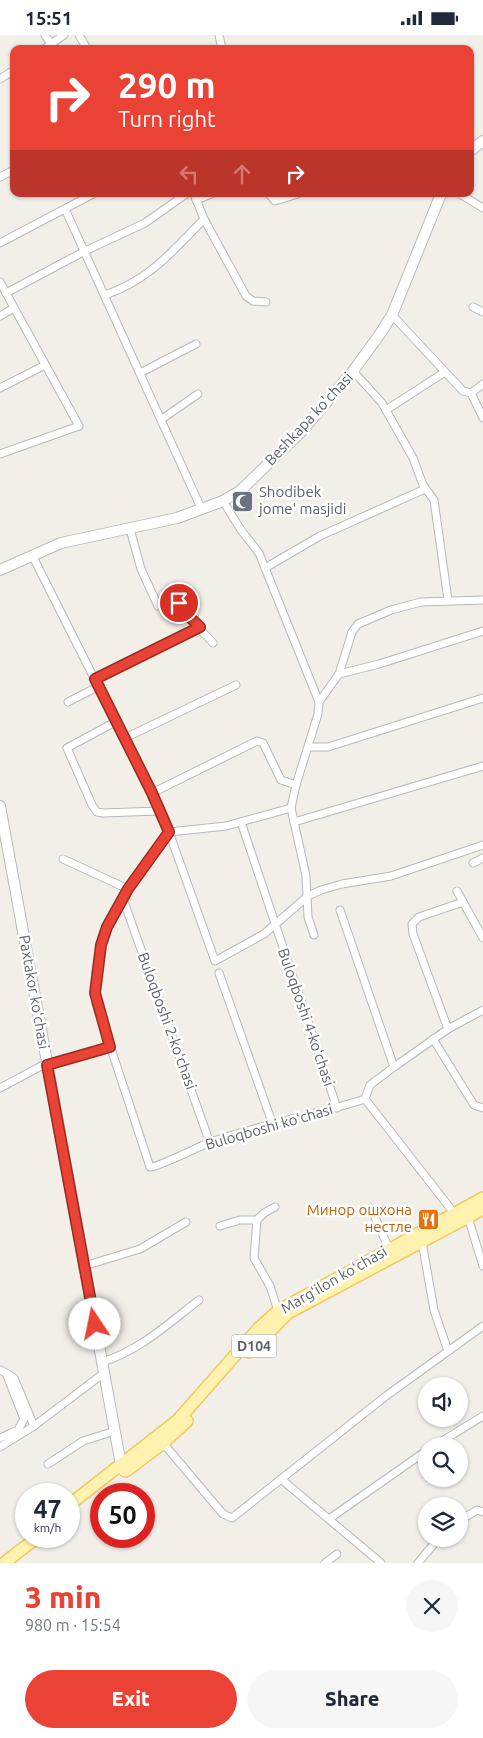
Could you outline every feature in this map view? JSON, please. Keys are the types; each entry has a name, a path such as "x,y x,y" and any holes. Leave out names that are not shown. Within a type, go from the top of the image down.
{"main road":[{"name":"Beshkapa ko'chasi","path":"0,570 61,543 177,518 223,501 240,491 295,439 353,371 392,315 440,197"},
{"name":"Paxtakor koʻchasi","path":"0,806 123,1469"},
{"name":"Margʻilon koʻchasi","path":"80,1505 178,1420 260,1327 278,1311 454,1213 483,1199"},
{"name":"Margʻilon koʻchasi","path":"80,1498 163,1443 205,1404 262,1337 288,1313 483,1209"},
{"path":"0,1557 15,1545"},
{"path":"4,1563 23,1548"}],"street":[{"path":"45,35 51,44 64,35"},
{"path":"0,243 87,197"},
{"path":"6,293 85,251 145,223 182,197"},
{"path":"195,197 204,219 246,296 249,299 266,302"},
{"path":"272,197 275,201 288,197"},
{"path":"465,197 483,208"},
{"path":"65,209 162,419 201,509"},
{"path":"105,295 128,287 144,277 204,219"},
{"path":"0,282 79,425 0,453"},
{"path":"473,307 483,312"},
{"path":"0,316 14,308"},
{"path":"392,315 445,372 464,391 470,393 483,418"},
{"path":"140,373 196,344"},
{"path":"0,388 45,365"},
{"path":"353,371 377,394 413,458 425,489 431,494 436,507 448,601"},
{"path":"386,410 445,372"},
{"path":"470,393 483,384"},
{"path":"162,419 198,394"},
{"path":"264,567 320,537 425,489"},
{"path":"223,501 241,530 259,553 319,702"},
{"path":"130,529 142,569 158,606"},
{"path":"32,555 152,793 169,832 215,961 275,926 308,896 342,884 399,874 483,845"},
{"path":"189,592 179,603 179,607 200,627 213,643"},
{"path":"314,935 308,917 306,876 291,808 296,785 309,747 319,702 339,674 352,632 358,624 408,604 428,601 483,600"},
{"path":"95,679 200,627"},
{"path":"339,674 361,670 483,631"},
{"path":"125,738 236,685"},
{"path":"68,702 99,687"},
{"path":"309,747 328,747 483,698"},
{"path":"117,721 67,748 92,805 98,812 103,813 159,811"},
{"path":"152,793 258,741 263,743 281,780 296,785"},
{"path":"294,822 483,766"},
{"path":"0,1088 47,1064 110,1047 96,1003 96,973 101,945 107,927 128,889 169,832 241,822 291,808"},
{"name":"Buloqboshi 4-koʻchasi","path":"241,822 337,1108"},
{"path":"473,863 483,857"},
{"path":"63,859 128,889"},
{"path":"457,891 483,937"},
{"name":"Buloqboshi 2-koʻchasi","path":"123,899 210,1143"},
{"path":"448,1029 413,934 412,924 419,917 463,902"},
{"path":"340,909 394,1067"},
{"path":"219,973 273,1125"},
{"path":"454,1213 365,1099 370,1085 448,1029 483,1010"},
{"path":"433,1039 474,1105 483,1108"},
{"name":"Buloqboshi koʻchasi","path":"110,1047 148,1165 156,1167 210,1143 365,1099"},
{"path":"275,1207 264,1213 257,1220 254,1258 270,1285 278,1311"},
{"path":"371,1208 389,1249"},
{"path":"468,1217 483,1266"},
{"path":"220,1227 240,1220 257,1220"},
{"path":"84,1266 140,1249 186,1222"},
{"path":"422,1242 434,1310 448,1351"},
{"path":"102,1362 119,1357 133,1349 199,1300"},
{"path":"163,1443 217,1507 230,1518 386,1396 483,1326"},
{"path":"3,1372 14,1377 34,1426"},
{"path":"0,1438 18,1429 24,1419 3,1372"},
{"path":"0,1447 34,1426 104,1373"},
{"path":"449,1437 483,1416"},
{"path":"48,1464 83,1441 115,1431"},
{"path":"328,1519 418,1457"},
{"path":"281,1479 381,1563"},
{"path":"468,1516 478,1510 483,1512"},
{"path":"418,1563 431,1547"},
{"path":"326,1563 337,1554"}],"place":[{"name":"Shodibek jome' masjidi","path":"243,501"},
{"name":"Минор ошхона нестле","path":"428,1219"}],"route":[{"path":"95,1324 47,1065 110,1047 96,1003 95,993 101,945 107,927 128,889 162,838 169,832 152,793 95,679 200,627 179,607 179,603"}]}
